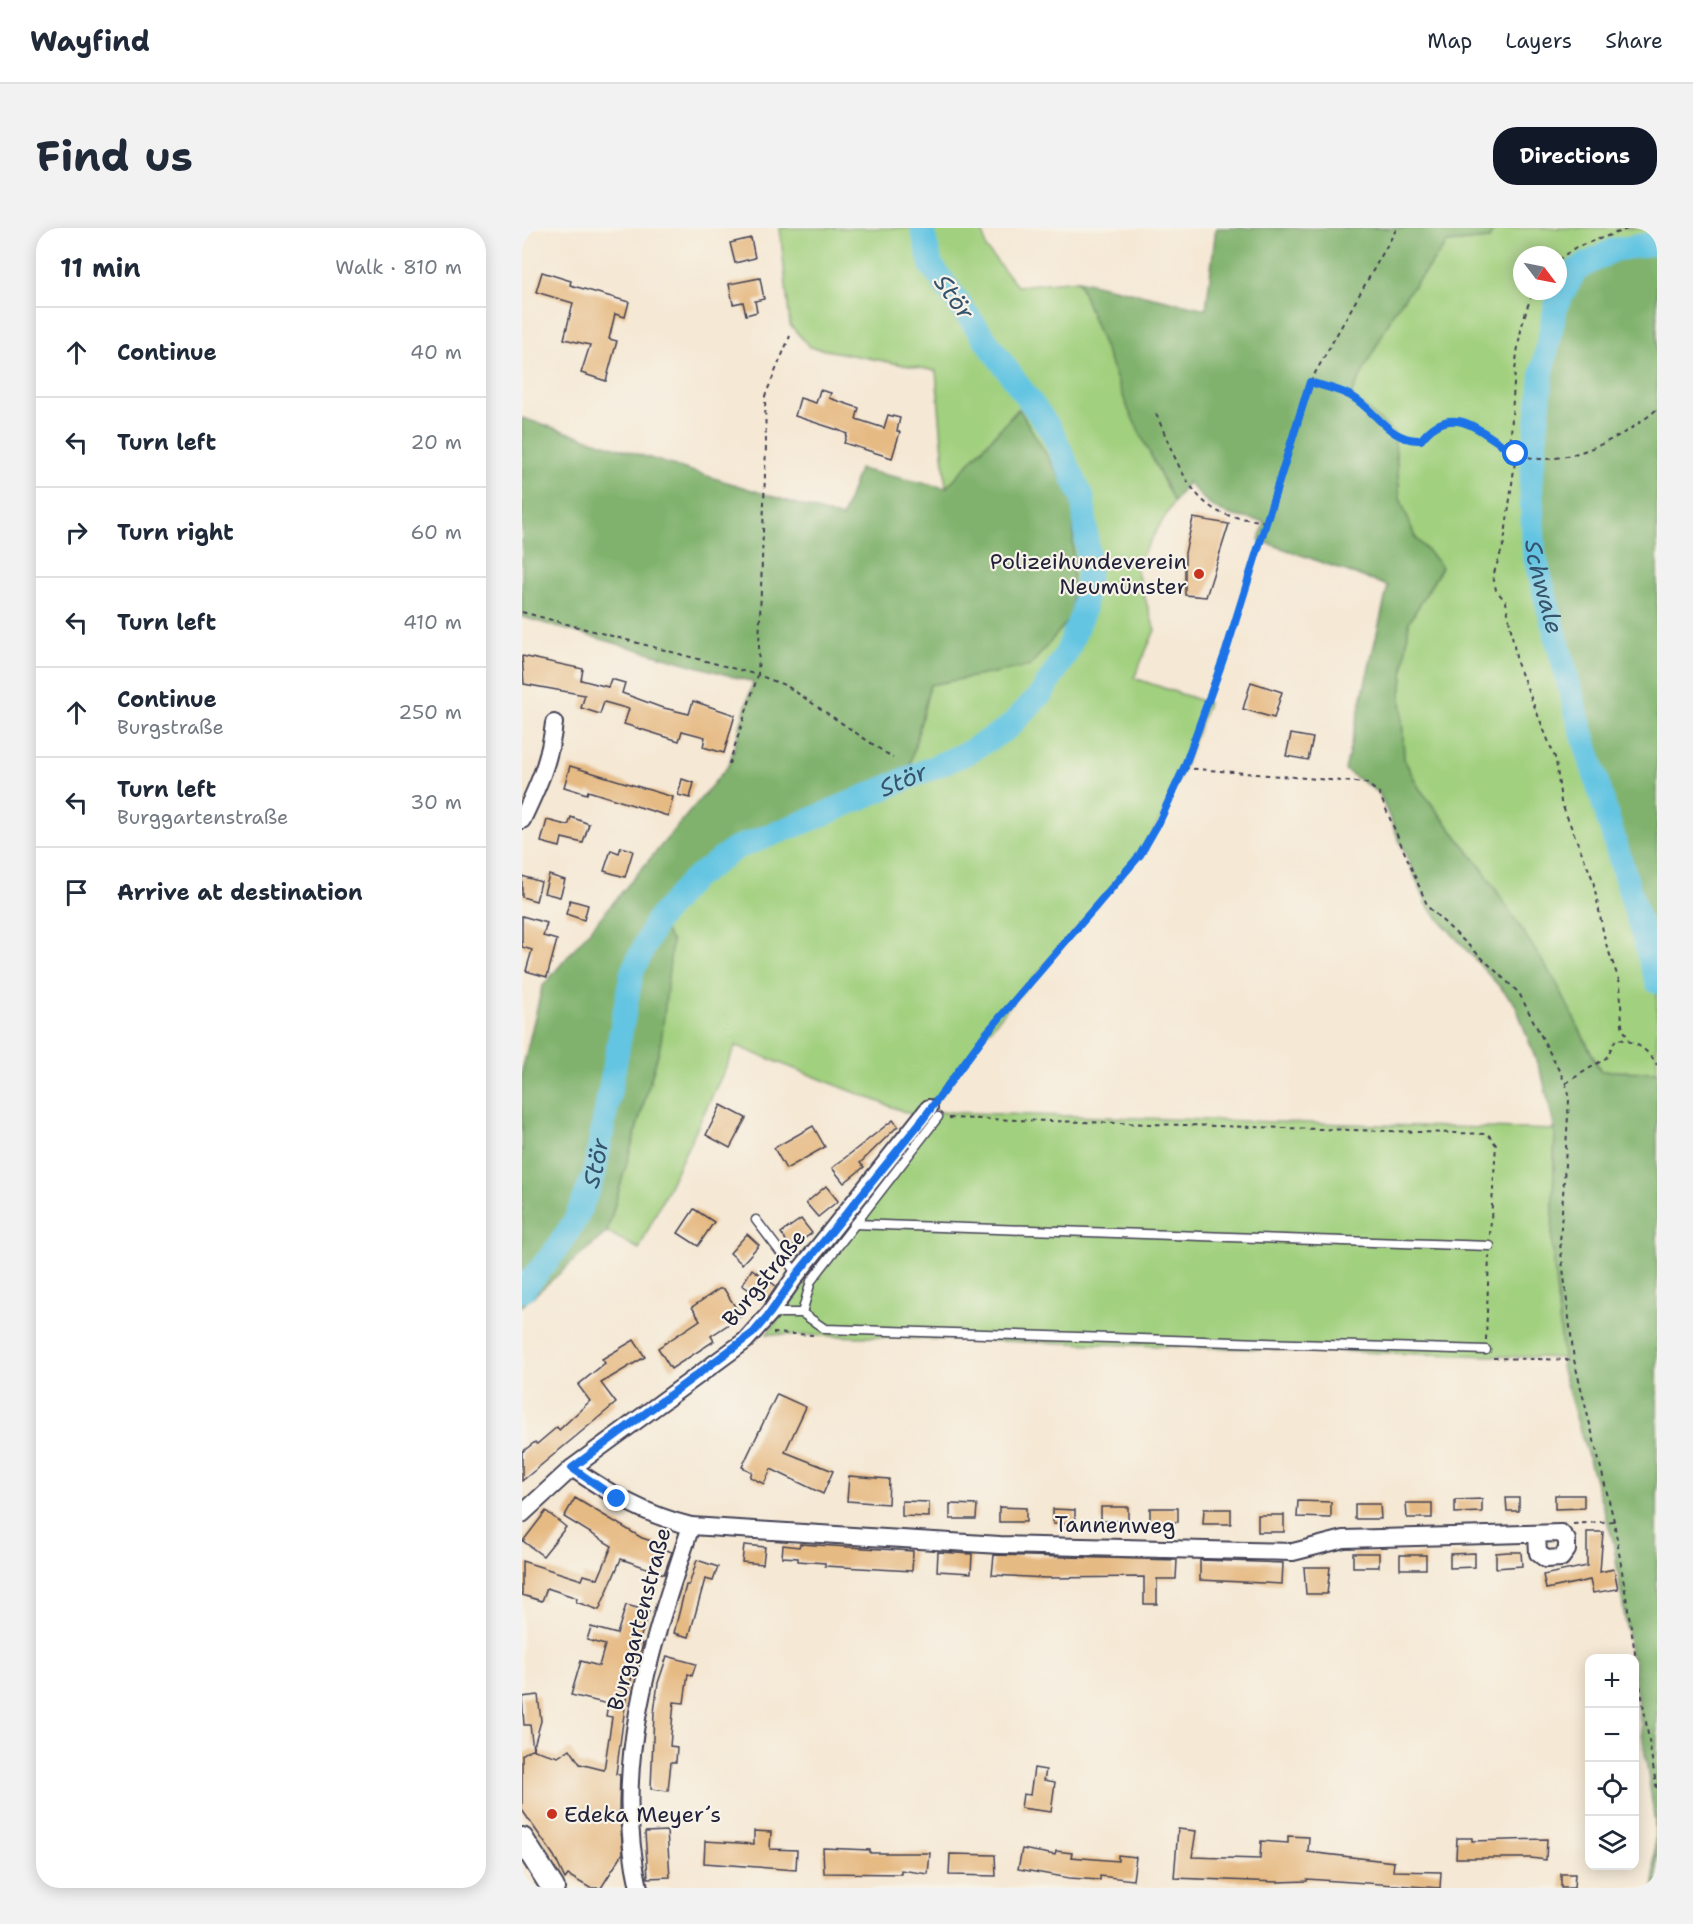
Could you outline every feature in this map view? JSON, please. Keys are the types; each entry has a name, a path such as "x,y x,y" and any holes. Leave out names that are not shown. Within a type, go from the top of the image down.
{"street":[{"path":"522,820 548,760 554,723"},
{"name":"Burgstraße","path":"522,1514 572,1468 745,1341 770,1313 797,1274 933,1113"},
{"name":"Burggartenstraße","path":"572,1468 617,1499 646,1513 691,1526 643,1677 635,1726 630,1769 631,1830 639,1888"},
{"name":"Tannenweg","path":"691,1526 966,1543 1293,1552 1344,1539 1561,1533"},
{"path":"1537,1534 1538,1553 1546,1559 1561,1558 1567,1550 1567,1540 1561,1533"},
{"path":"522,1839 553,1888"}],"lane":[{"path":"802,1313 811,1281 933,1113"},
{"path":"756,1220 797,1274"},
{"path":"854,1224 1490,1246"},
{"path":"770,1313 802,1313 825,1329 1486,1350"}],"path":[{"path":"933,1113 992,1028 1140,855 1160,820 1184,768 1226,651 1310,382 1397,228"},
{"path":"1567,254 1576,247 1630,228"},
{"path":"1510,450 1517,360 1529,300"},
{"path":"729,765 758,675 766,445 765,396 790,336"},
{"path":"1310,382 1351,395 1394,433 1409,441 1421,440 1432,426 1450,419 1475,426 1516,454 1545,460 1581,452 1630,429 1657,409"},
{"path":"1156,414 1188,482 1208,506 1222,513 1265,522"},
{"path":"1516,454 1504,543 1493,576 1496,590 1506,602 1517,663 1556,760 1561,802 1593,880 1605,941 1620,983 1622,1025 1628,1040"},
{"path":"522,612 758,675 787,686 893,758"},
{"path":"1184,768 1366,783 1379,793 1428,907 1519,993 1566,1084 1569,1100 1560,1243 1574,1360 1614,1521 1657,1791"},
{"path":"1566,1084 1606,1058 1616,1039 1628,1040 1651,1054 1657,1065"},
{"path":"933,1113 1488,1134 1496,1145 1486,1350"},
{"path":"1561,1533 1575,1523 1614,1521"}],"green space":[{"path":"780,228 982,228 986,248 1017,286 1078,280 1129,411 1174,502 1135,566 1155,630 1134,678 1208,703 1184,768 1160,820 1140,855 984,1036 923,1119 736,1046 639,1249 607,1232 661,1043 657,920 692,880 736,848 810,820 907,777 930,684 1030,666 1018,409 946,488 936,371 810,347 790,325"},
{"path":"1216,228 1494,228 1489,239 1447,243 1395,310 1351,395 1394,433 1400,498 1415,537 1442,567 1409,622 1401,695 1404,759 1419,788 1483,870 1556,982 1600,1071 1657,1072 1657,1888 1654,1888 1655,1823 1639,1712 1639,1654 1630,1654 1613,1540 1561,1367 1563,1358 1552,1245 1555,1130 1543,1079 1515,1004 1428,907 1379,793 1345,770 1388,586 1259,540 1265,522 1230,515 1214,508 1188,482 1174,502 1129,411 1078,280 1206,309"},
{"path":"1494,228 1657,228 1657,243 1613,250 1567,294 1567,246 1513,246 1513,300 1561,300 1556,305 1542,374 1531,483 1534,554 1657,979 1657,1072 1601,1071 1555,982 1483,870 1419,788 1404,759 1401,695 1409,622 1442,567 1415,537 1400,498 1394,433 1351,395 1395,310 1447,243 1489,239"},
{"path":"1657,243 1657,982 1579,722 1534,554 1531,483 1542,374 1556,305 1559,300 1567,300 1567,287 1577,270 1613,250"},
{"path":"1019,409 1074,500 1072,616 1030,666 930,685 907,777 736,848 692,880 658,920 672,942 661,1043 607,1232 522,1306 522,1071 542,987 729,765 753,682 522,617 522,418 842,518 859,469 946,488"},
{"path":"934,1112 1555,1130 1552,1245 1563,1358 767,1334"}],"building":[{"path":"751,238 755,258 735,263 730,243"},
{"path":"542,272 571,281 570,285 629,302 625,317 615,314 609,339 617,341 606,381 581,373 590,345 564,339 573,303 536,292"},
{"path":"760,278 764,299 755,301 757,312 746,315 743,302 733,304 729,284"},
{"path":"820,390 831,393 829,398 859,408 856,419 884,428 888,415 900,418 897,431 900,432 892,458 844,443 847,434 795,416 800,398 816,403"},
{"name":"Polizeihundeverein Neumünster","path":"1193,518 1229,524 1206,597 1185,595 1185,553"},
{"path":"522,656 583,669 581,680 608,687 611,679 625,683 622,693 660,707 689,714 693,701 735,715 724,753 703,747 705,737 682,731 679,741 624,724 629,709 604,702 600,714 581,708 585,695 524,684"},
{"path":"1251,682 1282,692 1274,718 1243,709"},
{"path":"1291,734 1313,738 1308,760 1286,756"},
{"path":"570,766 673,797 668,816 588,791 587,794 564,787"},
{"path":"682,779 694,783 690,798 678,795"},
{"path":"571,817 589,824 583,843 562,838 560,847 541,842 547,820 566,825 569,824"},
{"path":"621,847 633,851 625,877 604,871 611,850 619,853"},
{"path":"549,875 565,880 560,897 544,893"},
{"path":"522,876 541,882 536,901 522,897"},
{"path":"570,900 588,905 584,920 566,914"},
{"path":"522,916 547,923 543,936 557,940 547,977 526,971 532,950 522,947"},
{"path":"721,1105 746,1118 730,1148 706,1135"},
{"path":"893,1120 898,1126 860,1163 864,1167 844,1183 832,1168"},
{"path":"813,1126 825,1147 786,1169 774,1148"},
{"path":"826,1186 838,1201 818,1217 806,1203"},
{"path":"694,1209 714,1222 698,1246 678,1233"},
{"path":"801,1219 812,1233 791,1248 781,1233"},
{"path":"747,1234 759,1245 742,1264 730,1253"},
{"path":"752,1269 776,1286 766,1301 742,1285"},
{"path":"719,1289 724,1289 741,1316 711,1336 714,1341 671,1369 658,1348 700,1320 692,1307"},
{"path":"634,1340 645,1357 601,1383 616,1403 522,1481 522,1452 535,1442 537,1444 557,1427 559,1430 590,1401 578,1385 605,1363 602,1359"},
{"path":"777,1394 806,1407 785,1452 833,1471 823,1494 771,1469 764,1484 750,1477 752,1472 742,1467"},
{"path":"849,1476 889,1479 888,1504 847,1501"},
{"path":"1555,1495 1584,1495 1584,1508 1555,1509"},
{"path":"575,1498 642,1538 658,1543 657,1547 672,1552 664,1574 621,1559 599,1610 576,1602 577,1598 547,1588 542,1601 522,1595 522,1561 582,1580 584,1575 598,1579 612,1546 564,1517"},
{"path":"1506,1498 1519,1498 1519,1511 1507,1511"},
{"path":"1482,1499 1482,1512 1455,1513 1455,1500"},
{"path":"902,1501 929,1502 929,1517 902,1516"},
{"path":"1298,1501 1331,1502 1331,1518 1297,1517"},
{"path":"1406,1503 1432,1503 1432,1518 1407,1518"},
{"path":"950,1504 977,1505 976,1519 950,1519"},
{"path":"1355,1504 1380,1504 1381,1519 1355,1519"},
{"path":"999,1507 1026,1508 1026,1522 999,1522"},
{"path":"1101,1507 1128,1507 1128,1521 1101,1521"},
{"path":"1150,1508 1178,1508 1178,1522 1150,1522"},
{"path":"1053,1509 1075,1510 1075,1524 1053,1524"},
{"path":"1204,1509 1231,1509 1231,1524 1203,1524"},
{"path":"546,1511 566,1527 543,1556 523,1541"},
{"path":"1258,1515 1284,1515 1284,1532 1258,1532"},
{"path":"1587,1532 1603,1532 1600,1572 1614,1569 1618,1589 1593,1593 1590,1580 1546,1589 1543,1575 1587,1566"},
{"path":"800,1544 913,1551 912,1571 825,1566 825,1563 782,1557 783,1545 799,1547"},
{"path":"744,1545 765,1547 763,1564 742,1562"},
{"path":"938,1552 972,1554 971,1573 937,1571"},
{"path":"1521,1552 1522,1566 1496,1568 1496,1553"},
{"path":"1353,1553 1379,1553 1379,1567 1353,1567"},
{"path":"1475,1553 1475,1567 1450,1568 1450,1554"},
{"path":"994,1555 1177,1560 1176,1579 1157,1579 1157,1604 1144,1604 1144,1577 1046,1578 992,1575"},
{"path":"1400,1555 1426,1555 1426,1569 1400,1569"},
{"path":"697,1560 718,1567 713,1581 705,1579 689,1637 674,1633 686,1585 689,1585"},
{"path":"1200,1560 1283,1563 1282,1584 1200,1580"},
{"path":"1304,1567 1330,1567 1327,1594 1306,1594"},
{"path":"626,1605 649,1611 639,1642 643,1644 627,1692 616,1774 620,1775 619,1808 623,1853 601,1888 590,1888 568,1875 565,1879 554,1856 522,1810 522,1755 531,1749 558,1757 570,1749 580,1764 604,1770 612,1717 606,1716 608,1704 571,1695 581,1661 599,1666 605,1645 587,1640 591,1627 617,1634"},
{"path":"667,1656 696,1664 692,1676 688,1674 684,1703 674,1702 670,1746 677,1747 676,1762 671,1762 668,1791 651,1789 654,1712 658,1683"},
{"path":"538,1695 541,1721 533,1749 530,1725 524,1725 522,1697"},
{"path":"1034,1768 1046,1770 1044,1780 1055,1782 1051,1812 1021,1808 1023,1794 1030,1795"},
{"path":"1178,1829 1196,1831 1192,1857 1260,1859 1261,1841 1288,1843 1288,1836 1309,1837 1308,1852 1394,1862 1393,1871 1441,1872 1440,1888 1307,1879 1307,1881 1278,1882 1174,1878"},
{"path":"667,1831 670,1877 648,1878 645,1832"},
{"path":"754,1831 771,1832 770,1849 797,1850 796,1870 704,1863 705,1841 754,1844"},
{"path":"1457,1838 1472,1838 1472,1841 1547,1839 1546,1860 1456,1858"},
{"path":"823,1848 870,1850 870,1853 930,1853 928,1874 901,1870 901,1874 824,1873"},
{"path":"1022,1849 1055,1855 1056,1851 1072,1853 1071,1857 1118,1861 1118,1855 1136,1857 1133,1880 1100,1876 1100,1880 1069,1878 1018,1869"},
{"path":"950,1854 995,1855 996,1876 949,1875"},
{"path":"1561,1874 1575,1874 1574,1888 1561,1888"}],"waterway":[{"name":"Stör","path":"522,1291 556,1250 576,1219 594,1175 632,972 657,920 692,880 736,848 810,820 967,753 1008,728 1042,693 1067,652 1083,612 1089,567 1083,499 1051,430 931,265 922,228"},
{"name":"Schwale","path":"1657,243 1613,250 1576,270 1556,305 1542,374 1531,483 1534,554 1579,722 1657,982"}],"place":[{"name":"Polizeihundeverein Neumünster","path":"1199,574"},
{"name":"Edeka Meyer´s","path":"552,1814"}],"route":[{"path":"617,1499 572,1468 657,1407 753,1333 797,1274 923,1119 984,1036 1096,903 1140,855 1160,820 1184,768 1226,651 1310,382 1351,395 1394,433 1409,441 1421,440 1432,426 1450,419 1475,426 1516,454"}]}
